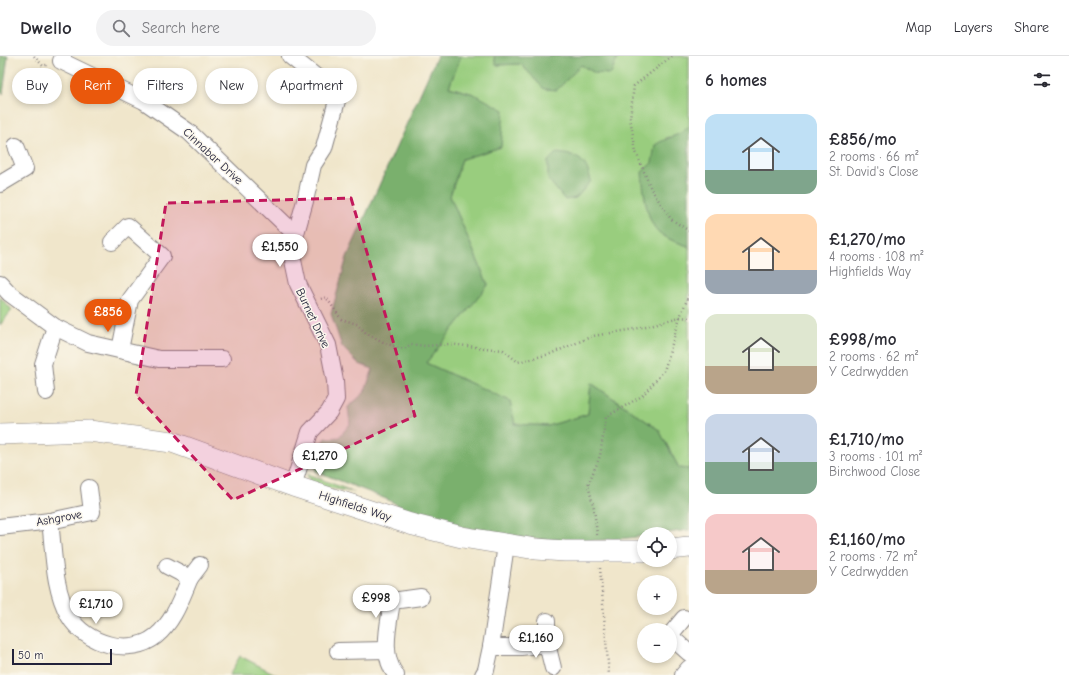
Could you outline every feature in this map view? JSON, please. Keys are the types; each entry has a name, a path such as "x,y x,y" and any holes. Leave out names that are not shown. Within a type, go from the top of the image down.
{"main road":[{"name":"Highfields Way","path":"0,434 89,431 172,442 292,486 410,524 462,537 536,549 598,551 637,550"},
{"path":"677,548 689,547"}],"street":[{"name":"Cinnabar Drive","path":"63,56 61,61 144,101 189,132 296,234"},
{"name":"Burnet Drive","path":"290,56 319,79 341,86 324,148 313,165 291,251 298,284 328,345 335,381 336,399 329,412 310,432 292,486"},
{"path":"0,184 26,169 16,146"},
{"path":"112,242 128,226 162,256 130,300 120,350"},
{"path":"0,283 9,293 55,327 88,343 159,359 222,359"},
{"path":"46,392 43,364 55,327"},
{"name":"Ashgrove","path":"0,527 50,521 92,512 89,488"},
{"path":"50,521 62,603 69,617 78,628 92,639 107,644 124,646 141,644 156,636 178,607 190,578 200,565"},
{"path":"483,675 486,670 491,647 506,545"},
{"path":"167,566 190,578"},
{"path":"396,675 392,670 387,650 392,601 421,597"},
{"path":"677,626 684,618"},
{"path":"546,621 547,644 553,668"},
{"path":"677,642 689,653"},
{"path":"491,647 521,647 547,644"},
{"path":"338,651 387,650"},
{"path":"683,675 689,668"}],"path":[{"path":"672,56 634,86 630,118 636,152 650,189 671,219 689,231"},
{"path":"609,675 594,508 588,485 600,456 606,417 642,396 664,371 680,317 689,294"},
{"path":"326,297 341,319 357,324 366,333 387,344 404,349 411,344 425,346 449,344 503,350 518,362 550,354 593,336 680,317 689,318"}],"highlighted area":[{"path":"351,198 415,416 233,500 136,395 166,203"}],"green space":[{"path":"0,56 8,56 3,94 0,91"},
{"path":"437,56 461,56 449,87 474,94 504,110 501,147 462,159 450,196 488,285 426,363 510,401 515,424 548,426 588,414 591,383 659,430 679,468 689,469 689,530 677,532 677,527 637,527 637,537 587,541 529,539 500,535 472,530 412,514 390,501 316,471 313,457 325,438 339,437 350,424 348,407 364,393 373,369 359,364 342,347 331,314 347,257"},
{"path":"461,56 494,56 496,65 521,64 544,89 581,65 595,73 611,74 618,56 689,56 689,126 682,134 666,138 669,239 688,246 689,249 689,316 687,320 689,321 689,469 679,468 659,430 591,383 588,414 548,426 514,424 510,401 426,363 488,285 450,196 462,159 501,147 474,94 449,87"},
{"path":"494,56 618,56 611,74 595,73 581,65 557,90 544,89 521,64 496,65"},
{"path":"689,126 689,249 688,246 670,239 655,228 649,217 642,172 652,163 655,145 677,135"},
{"path":"556,153 575,157 584,163 587,168 591,181 576,198 565,200 548,179 548,161"},
{"path":"0,297 12,310 0,325"},
{"path":"307,474 354,492 323,487 310,482"},
{"path":"240,656 277,675 229,675"}]}
